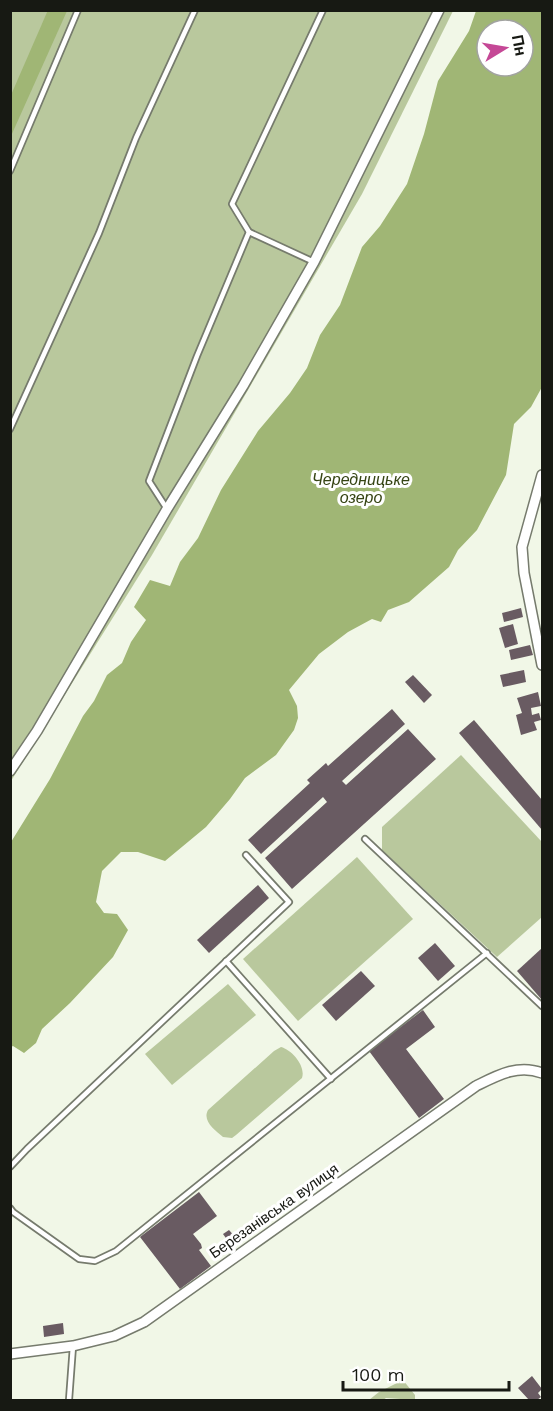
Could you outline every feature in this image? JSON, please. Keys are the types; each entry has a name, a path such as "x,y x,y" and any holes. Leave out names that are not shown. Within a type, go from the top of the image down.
{"street":[{"path":"10,771 37,732 314,262 439,10"},
{"path":"543,475 522,547 524,573 543,665"},
{"name":"Березанівська вулиця","path":"10,1354 73,1346 114,1336 144,1322 476,1086 510,1071 528,1068 543,1073"}],"lane":[{"path":"10,171 78,10"},
{"path":"10,429 99,233 136,138 195,10"},
{"path":"314,262 249,232 232,204 323,10"},
{"path":"167,509 148,481 249,232"},
{"path":"365,839 543,1006"},
{"path":"10,1167 289,902 246,855"},
{"path":"10,1208 79,1259 95,1261 116,1251 487,953"},
{"path":"226,961 331,1080"},
{"path":"69,1401 73,1346"}],"shaded area":[{"path":"11,11 453,11 362,194 152,555 11,781"},
{"path":"461,755 542,842 542,917 497,957 382,850 382,827"},
{"path":"357,857 413,919 298,1021 243,959"},
{"path":"228,984 256,1015 172,1085 145,1054"},
{"path":"281,1047 297,1059 302,1069 302,1078 232,1138 223,1137 208,1122 208,1110"},
{"path":"403,1380 415,1395 415,1400 386,1398 369,1400 379,1392"}],"water":[{"path":"48,10 67,11 11,136 11,95"},
{"name":"Чередницьке озеро","path":"476,11 542,11 542,387 531,407 514,424 506,475 477,530 458,550 449,567 409,602 388,610 381,622 372,619 348,632 319,654 289,690 297,706 298,718 294,730 276,755 245,778 206,827 165,861 138,852 121,852 102,871 96,902 104,913 117,914 128,930 113,957 42,1029 36,1043 24,1053 11,1047 11,842 50,779 107,675 122,663 131,642 146,620 134,607 150,580 170,586 180,562 198,538 221,490 258,431 290,393 307,368 320,335 340,305 362,247 380,226 407,184 424,134 438,81 469,31"}],"building":[{"path":"521,608 523,617 504,622 502,613"},
{"path":"513,624 518,644 505,648 499,628"},
{"path":"530,645 533,655 511,660 509,650"},
{"path":"524,670 526,682 503,687 500,675"},
{"path":"413,675 432,695 424,703 405,682"},
{"path":"538,692 541,706 531,708 532,715 539,713 541,720 534,722 537,730 521,735 516,715 522,713 517,698"},
{"path":"392,709 405,724 342,781 346,785 408,729 436,759 292,889 265,858 327,802 323,797 261,854 248,840 310,783 307,780 326,763 328,766"},
{"path":"474,720 542,800 542,830 459,733"},
{"path":"258,885 269,898 209,953 197,940"},
{"path":"435,943 455,966 438,981 418,958"},
{"path":"542,948 542,1000 517,971"},
{"path":"361,971 375,986 336,1021 322,1005"},
{"path":"423,1010 435,1027 406,1049 444,1099 419,1118 369,1051"},
{"path":"199,1192 217,1216 193,1234 201,1244 202,1248 199,1250 211,1266 180,1289 140,1237"},
{"path":"229,1230 236,1238 235,1244 228,1241 223,1234"},
{"path":"63,1323 64,1334 44,1337 43,1326"},
{"path":"532,1376 542,1389 538,1393 541,1397 537,1400 529,1400 518,1388"}]}
